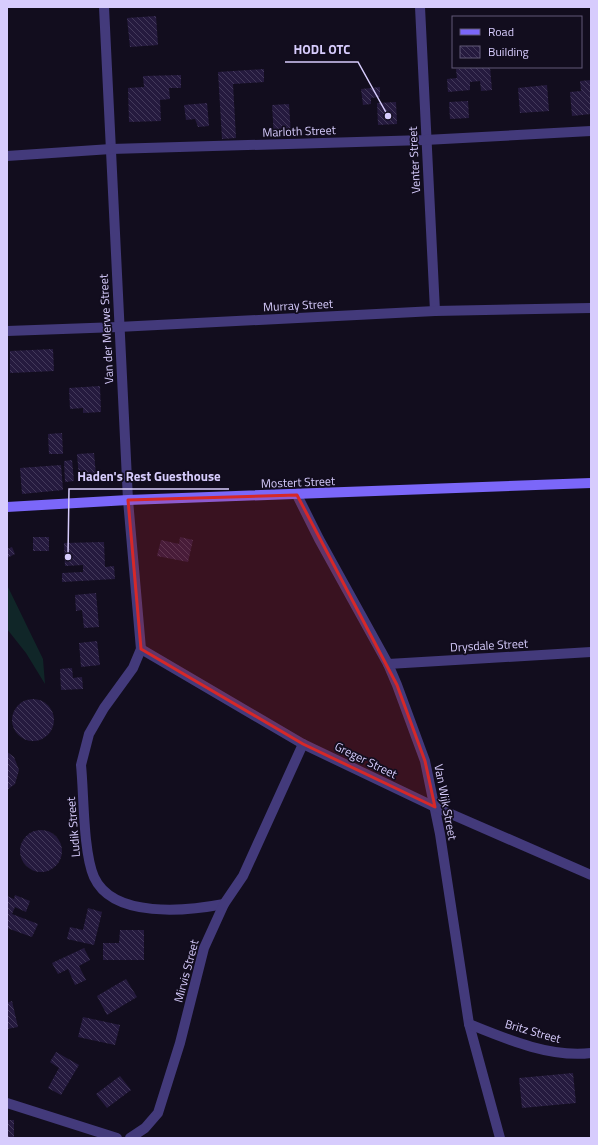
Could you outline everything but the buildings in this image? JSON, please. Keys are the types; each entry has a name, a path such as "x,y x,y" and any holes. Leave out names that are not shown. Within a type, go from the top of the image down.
{"street":[{"name":"Van der Merwe Street","path":"104,7 118,328 128,500 141,649"},
{"name":"Venter Street","path":"420,7 435,311"},
{"name":"Marloth Street","path":"7,156 111,149 426,140 591,132"},
{"name":"Murray Street","path":"7,331 118,328 435,311 591,308"},
{"name":"Mostert Street","path":"7,507 128,500 297,495 591,483"},
{"name":"Van Wijk Street","path":"297,495 319,539 388,664 424,761 435,808 469,1024 500,1138"},
{"name":"Greger Street","path":"141,649 303,744 435,808 591,875"},
{"name":"Ludik Street","path":"141,649 133,668 104,708 89,734 81,765 88,860 95,878 108,895 133,905 170,911 224,904"},
{"name":"Drysdale Street","path":"388,664 591,652"},
{"name":"Mirvis Street","path":"130,1138 145,1128 158,1113 180,1043 204,948 224,904 243,876 303,744"},
{"name":"Britz Street","path":"469,1024 530,1046 566,1053 591,1053"},
{"path":"7,1103 117,1138"}],"highlighted area":[{"path":"297,495 397,685 425,761 435,807 303,744 141,649 128,500"}],"green space":[{"path":"7,585 43,659 45,684 26,653 7,629"}],"place":[{"name":"HODL OTC","path":"388,116"},
{"name":"Haden's Rest Guesthouse","path":"68,557"}]}
